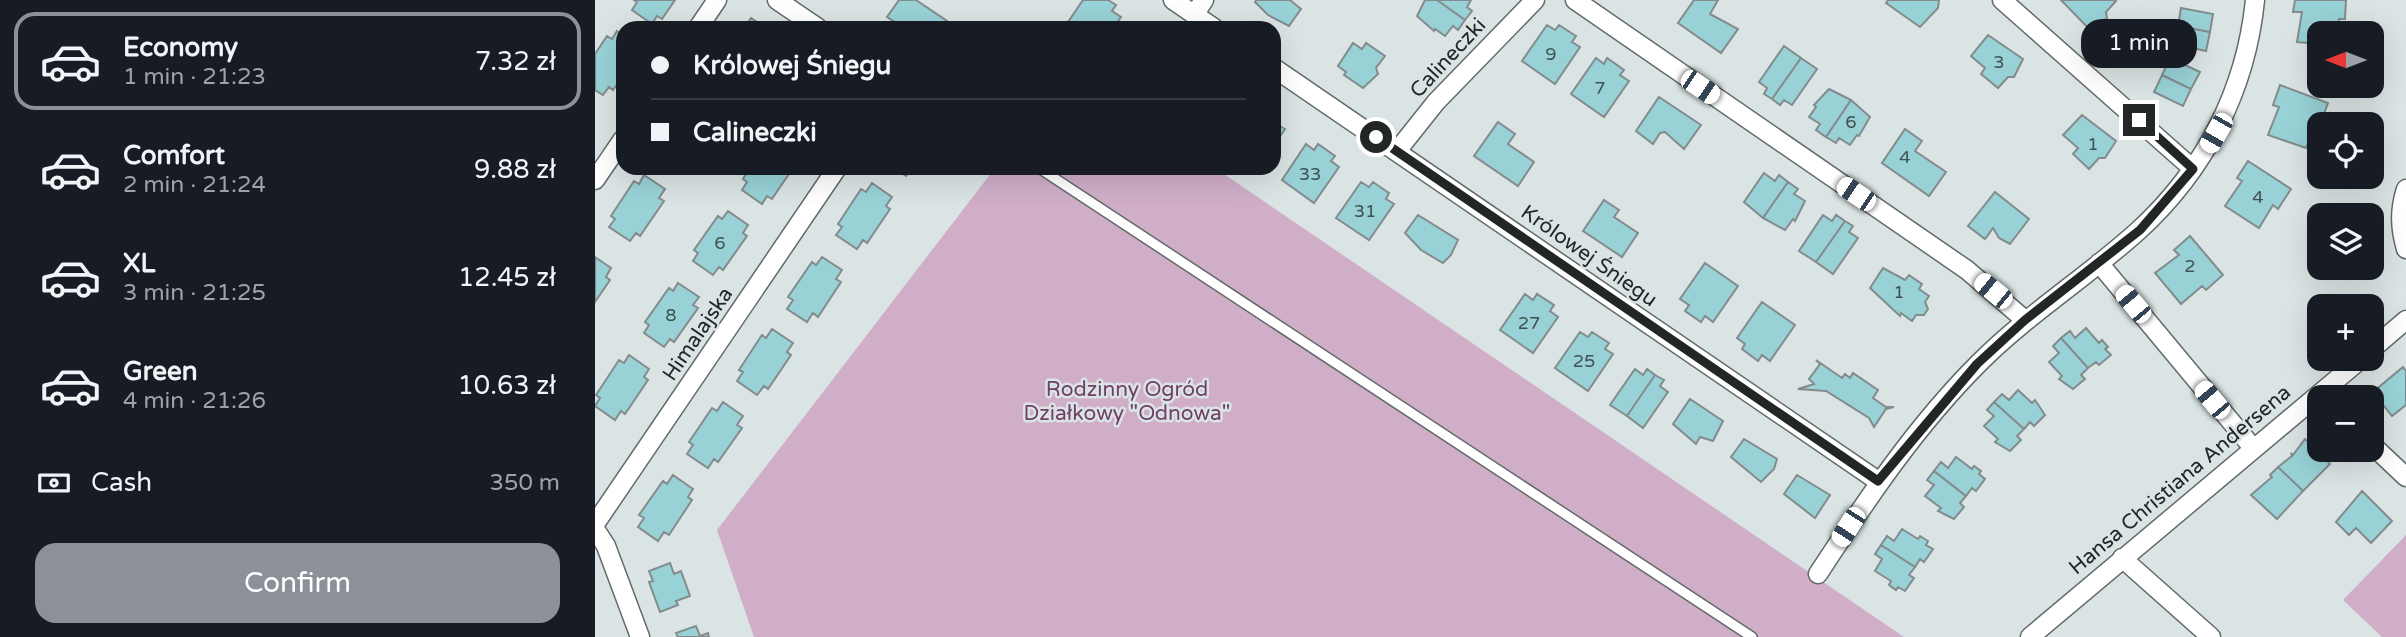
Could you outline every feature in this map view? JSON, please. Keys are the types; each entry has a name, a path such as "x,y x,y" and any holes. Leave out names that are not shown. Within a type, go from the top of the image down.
{"street":[{"path":"703,21 717,0"},
{"path":"777,0 808,21"},
{"path":"1173,0 1199,7"},
{"name":"Calineczki","path":"1397,151 1436,102 1535,0"},
{"path":"1575,0 1967,270 2025,320"},
{"path":"2002,0 2193,169"},
{"path":"1818,574 1878,481 1977,364 2025,320 2140,230 2193,169 2224,119 2237,86 2249,48 2255,0"},
{"name":"Królowej Śniegu","path":"1281,73 1878,481"},
{"path":"595,180 616,149"},
{"name":"Himalajska","path":"640,637 606,546 595,527 832,175"},
{"path":"2406,189 2401,205 2400,229 2406,249"},
{"path":"2099,263 2253,448"},
{"path":"2384,339 2406,320"},
{"name":"Hansa Christiana Andersena","path":"2332,385 2348,371"},
{"name":"Hansa Christiana Andersena","path":"2030,637 2253,448 2307,406"},
{"path":"2384,456 2406,477"},
{"path":"2122,558 2211,637"}],"lane":[{"path":"1050,175 1752,637"}],"green space":[{"name":"Rodzinny Ogród Działkowy \"Odnowa\"","path":"990,175 1225,175 1904,637 754,637 717,530"},
{"path":"2406,535 2406,637 2382,637 2343,600"}],"building":[{"path":"634,0 675,0 662,19 657,16 654,21 648,21 632,10 637,2"},
{"path":"899,0 916,0 947,21 893,21 887,17"},
{"path":"1083,0 1108,0 1116,5 1112,11 1121,17 1118,21 1069,21"},
{"path":"1290,0 1301,9 1289,26 1268,15 1255,2"},
{"path":"1425,0 1437,0 1465,20 1458,30 1453,26 1445,36 1435,29 1434,31 1417,16"},
{"path":"1437,0 1471,0 1467,7 1472,11 1465,20"},
{"path":"1694,0 1718,0 1710,14 1738,29 1721,53 1678,23"},
{"path":"1888,0 1939,0 1938,8 1920,27 1886,3"},
{"path":"2061,0 2116,1 2106,12 2107,18 2090,30"},
{"path":"2295,0 2346,0 2345,19 2307,21 2307,43 2297,42 2302,12 2293,12"},
{"path":"2181,8 2213,14 2210,32 2178,26"},
{"path":"1547,25 1555,30 1559,25 1576,36 1572,42 1580,47 1555,84 1522,61"},
{"path":"2178,26 2210,32 2206,51 2174,44"},
{"path":"616,33 616,86 613,90 609,87 603,95 595,90 595,54 607,36 612,39"},
{"path":"1988,35 2023,59 2014,77 2008,77 1998,88 1981,74 1985,68 1971,56"},
{"path":"1353,43 1362,49 1366,43 1385,56 1376,68 1378,74 1363,88 1344,75 1346,72 1338,66"},
{"path":"1784,46 1801,58 1772,99 1764,94 1767,88 1759,82"},
{"path":"1596,58 1604,64 1607,58 1624,70 1620,75 1629,81 1604,117 1571,94"},
{"path":"1801,58 1817,69 1792,105 1784,100 1780,105 1772,99"},
{"path":"2170,58 2200,72 2191,89 2162,75"},
{"path":"2162,75 2191,89 2183,106 2154,92"},
{"path":"2280,85 2307,95 2307,98 2328,103 2325,112 2307,112 2306,148 2268,135 2279,107 2273,105"},
{"path":"1829,89 1851,100 1826,137 1816,130 1820,124 1809,117 1816,107 1814,105"},
{"path":"1659,97 1701,125 1684,149 1665,132 1660,133 1653,144 1636,131"},
{"path":"1851,100 1870,117 1850,145 1839,138 1836,143 1826,137"},
{"path":"2082,115 2116,141 2105,158 2099,158 2089,169 2073,154 2078,148 2063,135"},
{"path":"1498,122 1515,134 1508,144 1534,162 1518,186 1474,156"},
{"path":"1905,129 1922,141 1915,151 1946,172 1929,196 1882,163"},
{"path":"1306,144 1314,150 1318,144 1335,156 1331,161 1339,167 1314,203 1282,180"},
{"path":"2248,161 2291,189 2278,209 2273,205 2259,228 2225,206 2242,181 2237,178"},
{"path":"1764,173 1775,181 1779,175 1788,182 1763,218 1744,202"},
{"path":"644,175 665,189 659,198 664,201 640,236 636,233 630,241 609,227 615,219 611,216 634,181 639,184"},
{"path":"746,175 788,175 772,199 767,196 762,204 742,190 747,182 743,179"},
{"path":"1361,182 1369,187 1373,182 1389,193 1386,199 1394,204 1369,240 1336,218"},
{"path":"1788,182 1798,189 1794,194 1805,201 1795,221 1793,219 1785,230 1763,218"},
{"path":"872,183 892,197 886,206 890,209 867,243 863,240 857,249 836,235 842,227 838,224 861,189 866,192"},
{"path":"1995,192 2029,219 2010,244 1999,238 1993,228 1985,239 1968,226"},
{"path":"1604,200 1619,210 1614,217 1638,233 1622,257 1583,231"},
{"path":"728,211 748,225 743,233 747,236 723,270 719,267 713,275 693,261 698,253 694,250 718,216 722,219"},
{"path":"1418,215 1458,240 1451,255 1443,263 1421,250 1405,233"},
{"path":"1823,215 1832,221 1836,215 1845,221 1816,262 1799,251"},
{"path":"1845,221 1853,226 1849,232 1858,238 1833,274 1816,262"},
{"path":"2190,236 2223,275 2206,290 2202,286 2181,304 2155,273 2179,255 2174,250"},
{"path":"595,257 611,268 606,277 610,280 595,302"},
{"path":"822,257 842,270 836,279 841,282 818,317 813,313 807,322 787,309 793,300 788,297 812,262 816,265"},
{"path":"1705,263 1738,286 1713,322 1705,316 1701,322 1685,311 1689,305 1680,299"},
{"path":"1883,268 1905,280 1909,275 1922,284 1919,289 1929,296 1925,302 1928,309 1924,315 1916,315 1912,321 1901,313 1900,316 1870,288"},
{"path":"678,283 699,297 693,305 698,308 674,342 670,339 664,347 644,333 649,325 645,322 669,288 673,291"},
{"path":"1525,294 1533,300 1537,294 1554,305 1550,311 1558,317 1533,353 1500,330"},
{"path":"1762,302 1795,325 1770,361 1762,355 1758,361 1742,349 1745,344 1737,338"},
{"path":"2086,328 2099,343 2102,340 2111,355 2099,365 2096,362 2088,368 2061,338 2070,331 2075,338"},
{"path":"772,329 793,343 787,352 791,355 768,389 764,386 757,395 737,381 743,372 739,370 762,335 766,338"},
{"path":"1580,332 1588,337 1592,332 1609,343 1605,349 1613,354 1588,391 1555,368"},
{"path":"2061,338 2088,368 2081,375 2085,379 2073,389 2059,379 2062,376 2049,362 2059,353 2053,346"},
{"path":"629,355 649,369 644,377 648,380 625,414 621,411 615,420 595,406 600,398 596,395 619,360 624,363"},
{"path":"1816,360 1842,378 1845,374 1850,378 1853,373 1878,390 1873,398 1886,407 1894,407 1886,409 1874,427 1869,418 1826,391 1798,389 1814,384 1809,379 1820,364"},
{"path":"2403,367 2406,371 2406,405 2392,416 2384,406 2384,385 2381,385"},
{"path":"1635,369 1643,375 1647,369 1655,375 1627,416 1610,405"},
{"path":"1655,375 1664,380 1660,386 1668,392 1643,428 1627,416"},
{"path":"2018,390 2032,403 2035,400 2045,415 2034,426 2030,422 2024,429 1994,402 2002,394 2009,400"},
{"path":"1690,399 1723,421 1713,441 1700,437 1696,444 1673,424"},
{"path":"723,402 743,416 737,425 742,428 718,462 714,459 708,468 687,454 693,445 689,442 712,408 717,411"},
{"path":"1994,402 2024,429 2017,436 2021,440 2010,451 1995,442 1998,439 1984,426 1994,416 1987,410"},
{"path":"1744,439 1777,459 1774,469 1761,482 1731,457"},
{"path":"2305,439 2307,462 2330,464 2303,491 2278,467 2292,456 2291,453 2293,455"},
{"path":"1956,457 1972,469 1974,466 1981,471 1979,474 1985,479 1976,491 1972,488 1966,496 1934,471 1941,462 1948,468"},
{"path":"2278,467 2303,491 2277,519 2251,495 2272,477 2270,475"},
{"path":"1934,471 1966,496 1960,503 1964,507 1954,519 1938,511 1941,508 1925,496 1934,485 1927,480"},
{"path":"673,475 693,489 688,497 692,500 669,535 664,532 658,541 638,527 644,518 639,515 663,481 667,484"},
{"path":"1797,475 1830,495 1815,518 1784,494"},
{"path":"2362,491 2392,521 2371,543 2356,528 2349,535 2336,522"},
{"path":"1902,529 1918,539 1920,536 1928,541 1926,545 1933,549 1924,562 1920,559 1915,567 1881,545 1887,536 1894,541"},
{"path":"1881,545 1915,567 1909,575 1914,578 1905,591 1898,587 1896,590 1889,585 1891,581 1875,571 1882,559 1875,554"},
{"path":"670,563 674,574 681,571 690,596 676,601 678,605 660,612 649,582 653,581 649,571"},
{"path":"696,626 700,636 708,633 709,637 678,637 676,633"}],"route":[{"path":"1376,137 1878,481 1977,364 2025,320 2140,230 2193,169 2139,120"}]}
